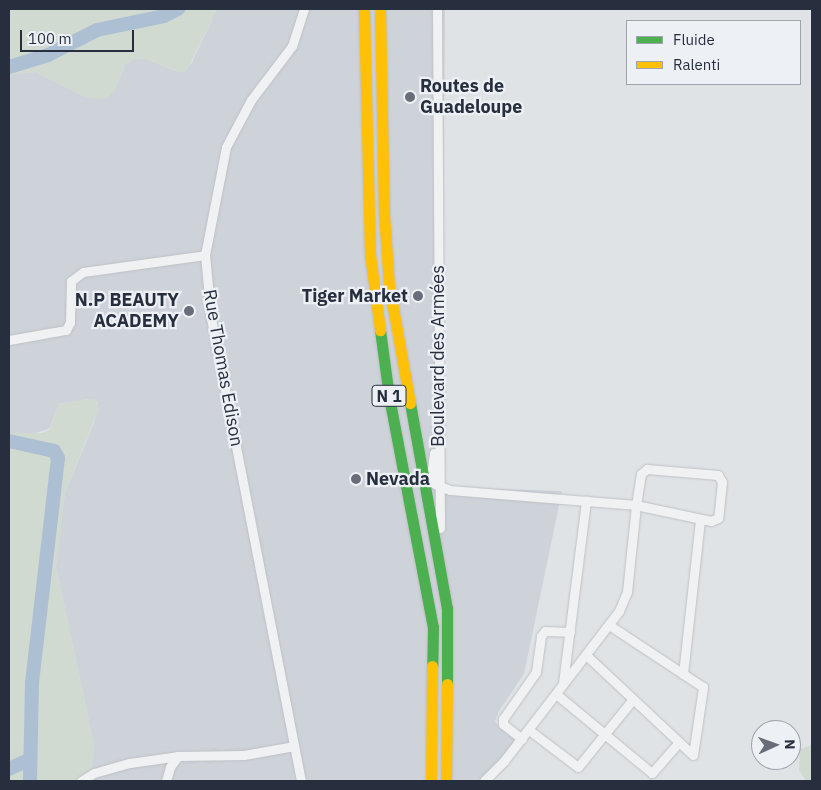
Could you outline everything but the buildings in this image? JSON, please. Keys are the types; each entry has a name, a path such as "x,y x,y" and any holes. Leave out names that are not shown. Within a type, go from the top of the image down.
{"highway":[{"path":"359,9 361,107 365,130"},
{"name":"N 1","path":"364,9 365,130 370,254 377,323 433,627 431,781"},
{"name":"N 1","path":"380,9 384,214 389,285 447,608 446,781"},
{"path":"422,781 431,757"}],"street":[{"name":"Rue Thomas Edison","path":"301,781 211,318 205,255 226,147 251,100 292,46 304,9"},
{"name":"Boulevard des Armées","path":"437,9 439,520 453,604 454,631 447,701"},
{"path":"9,340 66,330 70,322 71,281 83,272 205,255"},
{"path":"440,487 636,505 714,521 718,518 722,482 718,475 644,470 639,478 636,505 627,592 609,625 522,739 484,781"},
{"path":"563,684 586,500"},
{"path":"683,674 700,519"},
{"path":"586,655 693,755 703,687 609,625"},
{"path":"522,739 503,724 503,719 536,672 541,636 545,631 570,632"},
{"path":"556,694 652,773 679,742"},
{"path":"529,730 578,767 633,699"},
{"path":"81,781 114,766 178,756 244,755 294,746"},
{"path":"166,781 170,767 178,756"}],"shaded area":[{"path":"9,9 217,9 186,72 178,72 146,59 133,59 125,65 114,92 105,99 88,98 36,72 13,74 9,79"},
{"path":"217,9 445,9 440,487 562,491 524,674 499,711 495,722 516,740 497,767 477,781 87,781 94,745 56,567 65,492 94,423 98,404 95,399 89,399 59,404 49,429 28,435 9,433 9,79 13,74 36,72 88,98 114,92 125,65 133,59 146,59 178,72 191,64"},
{"path":"95,399 99,409 65,492 56,567 94,745 92,769 87,781 9,781 9,433 42,433 49,430 59,404"},
{"path":"812,745 812,781 806,781 799,770 801,770 801,749"}],"waterway":[{"path":"9,67 48,55 97,30 164,16 178,9"},
{"path":"9,441 54,451 58,458 32,684 30,781"},
{"path":"9,769 30,759"}],"traffic: fast":[{"path":"380,330 389,397 433,627 432,666"},
{"path":"410,403 447,608 447,684"}],"traffic: slow":[{"path":"364,9 370,254 380,330"},
{"path":"380,9 384,214 389,285 410,403"},
{"path":"431,781 432,666"},
{"path":"446,781 447,684"}],"place":[{"name":"Routes de Guadeloupe","path":"410,97"},
{"name":"Tiger Market","path":"418,296"},
{"name":"N.P BEAUTY ACADEMY","path":"189,311"},
{"name":"Nevada","path":"356,479"}]}
